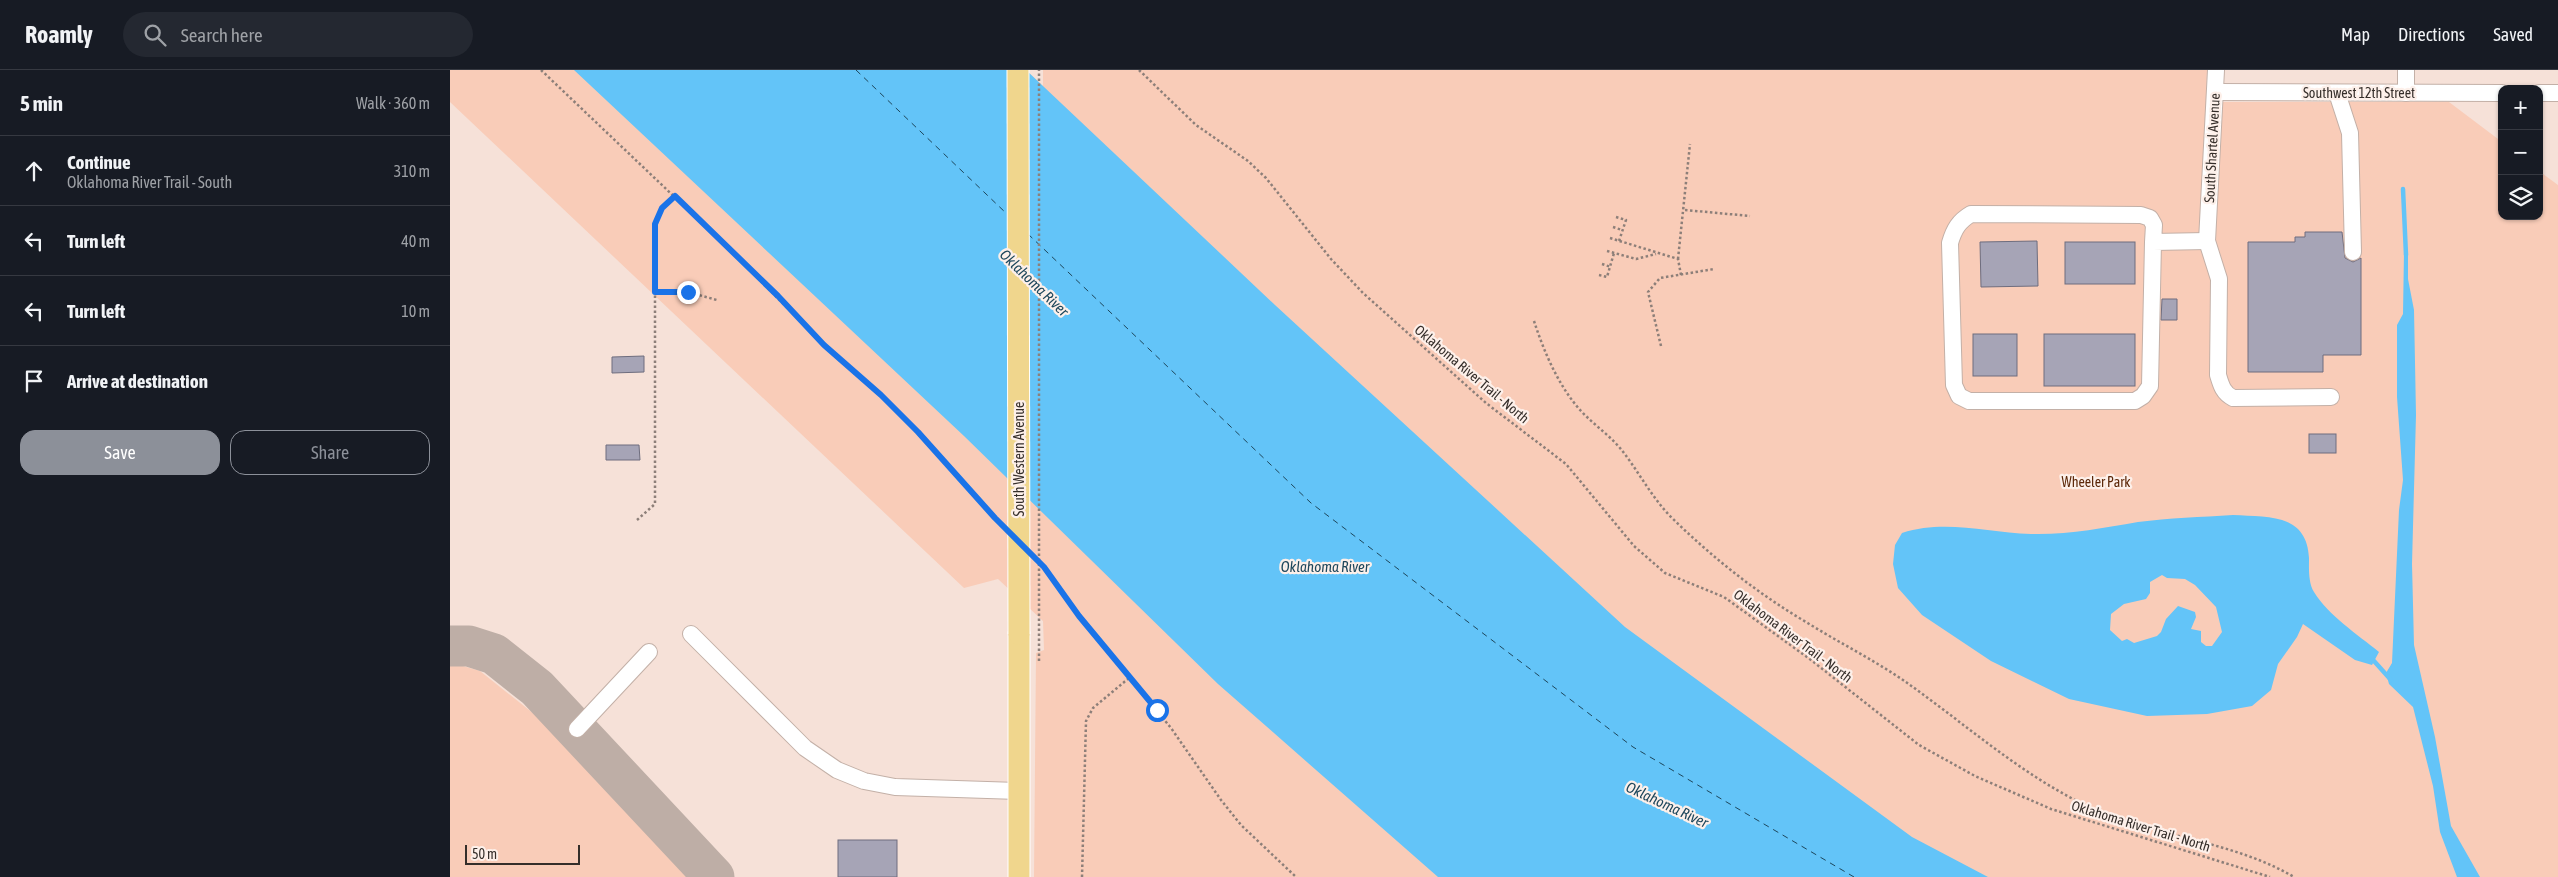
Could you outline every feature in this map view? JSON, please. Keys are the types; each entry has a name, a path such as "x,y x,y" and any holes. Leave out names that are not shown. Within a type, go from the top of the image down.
{"main road":[{"name":"South Western Avenue","path":"1018,70 1018,877"}],"street":[{"name":"South Shartel Avenue","path":"2216,70 2207,233 2218,279 2218,375 2226,395 2233,398 2331,397"},
{"path":"2406,70 2406,93"},
{"name":"Southwest 12th Street","path":"2216,92 2498,93"},
{"path":"2337,93 2350,133 2353,252"},
{"path":"2543,93 2558,93"},
{"path":"1971,214 2141,215 2150,218 2154,225 2153,242 2150,386 2143,396 2135,401 1969,400 1959,396 1954,385 1950,243 1954,230 1961,220 1971,214"},
{"path":"2153,242 2207,233"},
{"path":"691,634 805,748 837,770 864,781 894,787 1018,791"},
{"path":"577,729 649,652"}],"path":[{"path":"541,70 778,296 824,345 881,395 918,432 1002,525"},
{"path":"1039,70 1039,651"},
{"name":"Oklahoma River Trail - North","path":"1139,70 1196,125 1248,161 1266,178 1330,260 1363,293 1486,403 1566,464 1634,546 1666,573 1724,597 1811,660 1904,734 1955,766 2051,809 2270,877"},
{"path":"1681,275 1678,260 1690,144"},
{"path":"636,520 655,504 655,224 662,208 675,196"},
{"path":"1684,210 1750,216"},
{"path":"1616,216 1626,220 1619,241"},
{"path":"1613,227 1622,230"},
{"path":"1610,238 1678,260"},
{"path":"1607,250 1636,260 1658,253"},
{"path":"1599,275 1607,277 1614,253"},
{"path":"1602,264 1611,267"},
{"path":"1661,346 1648,292 1660,278 1714,269"},
{"path":"655,292 688,292 717,300"},
{"path":"1534,321 1564,389 1579,409 1618,446 1670,516 1737,576 1807,623 1901,679 2024,769 2063,793 2089,807 2141,825 2222,849 2294,877"},
{"path":"1037,560 1079,616 1171,728 1221,800 1241,825 1296,877"},
{"path":"1082,877 1086,721 1092,708 1129,678"}],"green space":[{"name":"Wheeler Park","path":"450,70 1026,70 1043,86 1043,70 2207,70 2206,102 2449,102 2498,139 2498,220 2543,220 2543,174 2558,185 2558,877 1034,877 1036,653 1044,650 1043,621 998,579 964,588 450,102"},
{"path":"456,664 480,671 578,749 695,877 450,877 450,665"}],"water":[{"name":"Oklahoma River","path":"574,70 1026,70 1275,305 1625,627 1912,837 1988,877 1438,877 1218,684 964,436"},
{"path":"2408,251 2408,279 2414,310 2416,415 2412,564 2414,645 2435,737 2451,826 2480,877 2457,877 2440,832 2433,786 2413,707 2389,684 2386,673 2392,663 2399,510 2403,480 2397,397 2397,325 2403,314 2404,252"},
{"path":"2233,515 2259,516 2283,520 2293,525 2301,533 2307,543 2310,579 2314,592 2335,617 2379,652 2372,665 2355,660 2303,624 2297,637 2278,664 2271,690 2252,706 2207,714 2147,716 2069,699 1991,661 1922,615 1898,588 1893,564 1895,545 1902,533 1918,529 1951,527 2045,534 2085,531 2138,522","holes":["2162,575 2167,578 2185,579 2195,585 2216,607 2222,632 2212,646 2206,646 2201,642 2201,631 2191,629 2196,617 2195,612 2178,606 2166,619 2161,632 2157,636 2134,643 2127,639 2122,641 2110,630 2111,614 2124,604 2146,599 2150,593 2150,582"]}],"building":[{"path":"2305,232 2342,232 2345,258 2353,262 2361,258 2361,355 2323,355 2323,372 2248,372 2248,242 2295,242 2295,237 2305,237"},
{"path":"2037,241 2038,286 1981,287 1980,242"},
{"path":"2065,242 2135,242 2135,284 2065,284"},
{"path":"2162,299 2177,299 2177,320 2161,320"},
{"path":"1973,334 2017,334 2017,376 1973,376"},
{"path":"2044,334 2135,334 2135,386 2044,386"},
{"path":"644,356 644,372 612,373 612,357"},
{"path":"2309,434 2336,434 2336,453 2309,453"},
{"path":"606,445 639,445 640,460 606,460"},
{"path":"838,840 897,840 897,877 838,877"}],"waterway":[{"path":"2403,189 2406,255"},
{"path":"2374,661 2391,680"}],"ferry route":[{"path":"856,70 1007,214"},
{"path":"1028,234 1311,503 1633,747 1854,877"}],"taxiway":[{"path":"450,646 469,646 494,654 537,688 714,877"}],"route":[{"path":"688,292 655,292 655,224 662,208 675,196 778,296 837,358 881,395 918,432 995,518 1044,567 1079,616 1157,710"}]}
